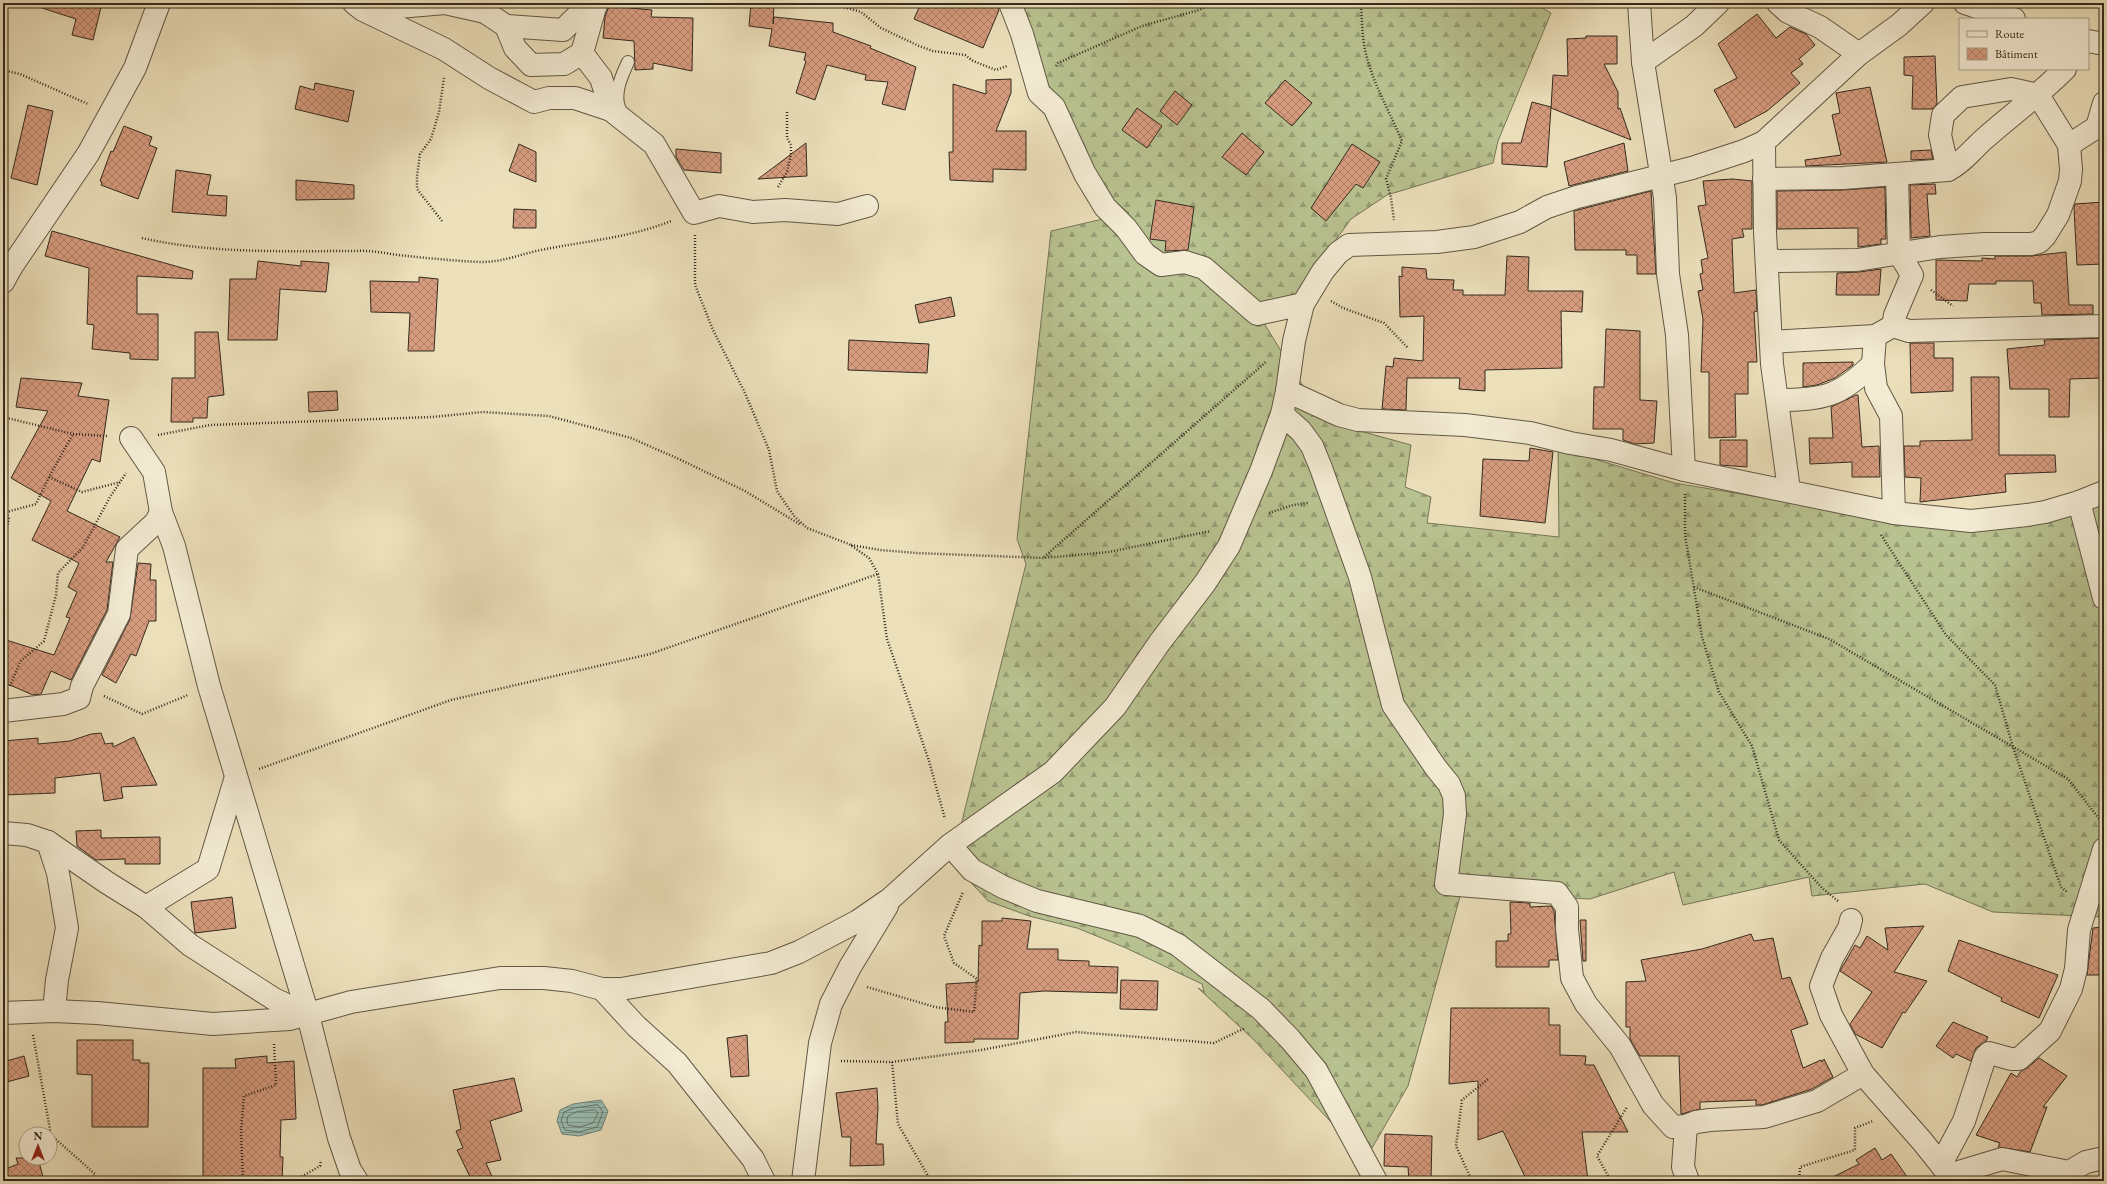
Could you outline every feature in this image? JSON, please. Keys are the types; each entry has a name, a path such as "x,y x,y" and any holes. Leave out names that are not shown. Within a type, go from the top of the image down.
{"street":[{"path":"3,282 88,154 110,115 135,68 159,3"},
{"path":"1010,3 1022,34 1037,84 1054,107 1086,174 1105,207 1126,228 1145,254 1161,265 1185,262 1204,268 1257,314 1308,297"},
{"path":"1639,3 1643,62 1667,215 1668,274 1677,335 1684,470"},
{"path":"1643,62 1694,26 1718,3"},
{"path":"1778,3 1788,12 1820,28 1859,54"},
{"path":"3,1013 29,1013 54,1010 213,1024 290,1020 351,1002 500,978 544,978 572,981 602,989 641,986 771,963 799,952 858,921 890,899 950,845 1053,772 1116,707 1160,642 1205,583 1229,546 1261,471 1282,414 1287,391 1294,341 1308,297 1333,259 1349,245 1437,242 1474,237 1520,222 1547,207 1577,197 1725,158 1764,142 1859,54 1898,25 1922,3"},
{"path":"1965,3 2011,18"},
{"path":"359,6 445,4 485,12 506,26 563,30 576,17 596,5"},
{"path":"506,26 515,48 531,64 564,64 582,53 596,5"},
{"path":"359,6 444,49 489,78 534,102 549,98 574,98 618,115 654,144 694,213 719,206 760,211 785,210 838,214 867,206"},
{"path":"582,53 601,78 618,115"},
{"path":"1764,179 1843,178 1948,170 1957,165 1981,142 2038,95 2063,70"},
{"path":"1767,262 1856,260 1940,247 1984,244 2031,244 2039,242 2045,236 2065,199 2070,181 2069,146 2038,95 2011,89 1962,97 1943,115 1940,134 1948,170"},
{"path":"2069,146 2097,127 2104,104"},
{"path":"1764,142 1764,179 1771,342 1789,490"},
{"path":"1893,326 1895,315 1912,275 1898,253 1897,174"},
{"path":"1771,342 1874,336 1893,326 1909,331 2104,326"},
{"path":"1874,336 1873,364 1876,388 1891,416 1894,513"},
{"path":"1778,400 1808,399 1832,394 1856,381 1873,364"},
{"path":"1287,391 1339,415 1358,420 1465,425 1530,433 1611,450 1684,470 1789,490 1894,513 1971,521 2045,512 2079,502 2104,492"},
{"path":"1282,414 1301,431 1312,446 1338,514 1360,577 1393,705 1431,762 1449,784 1454,796 1455,814 1446,884 1557,893 1567,907 1567,929 1572,978 1586,1004 1620,1046 1653,1105 1668,1124 1673,1127 1686,1126 1696,1122 1764,1117 1817,1101 1862,1074"},
{"path":"136,445 154,472 161,512 174,546 209,686 308,1015 339,1138 350,1170 357,1181"},
{"path":"2079,502 2104,598"},
{"path":"3,711 63,704 79,698 82,686 119,614 127,549 156,522 161,512"},
{"path":"146,907 208,869 236,777"},
{"path":"3,833 27,835 48,842 106,882 146,907 190,945 274,999 308,1015"},
{"path":"48,842 58,873 67,928 57,980 54,1010"},
{"path":"950,845 972,870 1003,887 1037,902 1140,926 1178,945 1268,1017 1290,1039 1316,1070 1376,1181"},
{"path":"1948,1173 1984,1057 1988,1053 2011,1059 2019,1059 2050,1031 2063,1006 2074,979 2077,935 2104,849"},
{"path":"803,1181 820,1043 831,1004 843,980 890,899"},
{"path":"1850,920 1849,928 1832,958 1821,986 1830,1015 1862,1074 1948,1173"},
{"path":"602,989 636,1026 677,1063 753,1159 764,1181"},
{"path":"1686,1126 1683,1167 1688,1181"},
{"path":"1948,1173 2002,1159 2069,1172 2086,1162 2104,1158"}],"lane":[{"path":"618,115 616,103 620,81 628,62"}],"path":[{"path":"830,3 861,12 881,28 933,51 965,55 973,61 996,70 1013,63 1037,84 1058,63 1142,26 1199,10 1213,3"},
{"path":"1361,3 1366,57 1378,92 1389,109 1402,141 1386,179 1399,244"},
{"path":"442,221 417,189 417,176 420,154 431,139 442,98 445,73 444,49"},
{"path":"3,70 20,74 110,115"},
{"path":"760,211 787,172 791,154 791,146 787,138 787,110"},
{"path":"142,238 166,244 204,249 322,252 357,250 484,262 506,260 541,250 655,228 694,213 695,285 713,330 745,393 769,450 777,491 794,516 807,528"},
{"path":"1912,275 1957,308"},
{"path":"1308,297 1384,323 1408,348"},
{"path":"1044,558 1146,466 1294,341"},
{"path":"3,417 73,434 136,445 155,436 210,425 432,417 483,412 549,416 631,438 745,491 807,528 849,544 880,550 916,553 1044,558 1109,552 1238,525 1293,505 1317,502 1338,514"},
{"path":"4,512 36,504 73,434"},
{"path":"9,689 20,662 44,642 56,595 58,573 83,547 120,482 136,445"},
{"path":"1684,470 1685,535 1702,637 1719,692 1752,746 1779,840 1822,888 1848,910 1850,920"},
{"path":"49,477 82,492 120,482"},
{"path":"3,504 4,512 9,519 3,541"},
{"path":"1862,506 1946,635 1995,685 2013,747 2061,887 2085,908"},
{"path":"849,544 869,558 878,574 887,639 941,801 950,845"},
{"path":"236,777 451,700 650,654 878,574"},
{"path":"1694,587 1829,639 2068,779 2104,825"},
{"path":"82,686 142,714 209,686"},
{"path":"843,980 935,1007 974,1012 977,979 954,963 944,936 972,870"},
{"path":"29,1013 51,1135 95,1174 93,1181"},
{"path":"818,1060 892,1062 981,1050 1076,1032 1214,1043 1268,1017"},
{"path":"243,1181 241,1130 244,1096 276,1085 273,1021"},
{"path":"892,1062 898,1124 930,1181"},
{"path":"1472,1181 1456,1146 1462,1100 1488,1079"},
{"path":"1611,1181 1597,1156 1628,1106 1646,1093"},
{"path":"1799,1181 1800,1167 1855,1150 1855,1128 1897,1113"}],"green space":[{"path":"1012,3 1534,3 1551,13 1498,141 1493,163 1387,195 1351,219 1300,289 1265,325 1316,407 1353,429 1411,445 1405,487 1431,497 1427,523 1559,537 1558,448 1674,483 1778,500 1896,524 2104,495 2104,917 1993,912 1925,884 1812,896 1809,877 1683,905 1674,872 1590,899 1461,893 1408,1086 1368,1155 1345,1137 1254,1040 1198,988 1204,992 1202,984 1126,948 1077,928 1029,916 988,901 963,874 955,849 1026,564 1017,539 1051,231 1129,213 1082,175"}],"water":[{"path":"601,1100 608,1111 601,1130 579,1136 562,1134 557,1121 560,1110 573,1104"}],"building":[{"path":"40,3 102,3 93,40 72,35 76,19 39,7"},
{"path":"751,3 774,3 773,24 774,17 833,23 833,32 871,46 870,48 916,67 905,110 882,104 888,82 865,80 866,75 827,65 815,100 796,93 806,61 804,60 806,53 769,46 772,29 749,26"},
{"path":"921,3 990,3 998,7 999,10 983,48 914,19"},
{"path":"609,6 652,10 651,17 693,18 692,71 653,63 653,69 635,70 634,41 603,38 605,17"},
{"path":"1757,14 1776,38 1790,27 1806,34 1815,45 1799,59 1803,64 1791,73 1800,83 1767,111 1735,128 1714,90 1737,78 1718,44"},
{"path":"1586,36 1617,36 1617,64 1604,64 1618,92 1618,109 1620,108 1631,140 1551,108 1553,75 1568,76 1567,39 1586,38"},
{"path":"1935,56 1937,104 1933,109 1912,109 1913,76 1904,75 1904,57"},
{"path":"1011,79 1011,93 996,131 1026,131 1026,170 993,169 993,182 950,180 949,152 953,152 953,84 986,94 986,80"},
{"path":"1285,80 1312,103 1292,126 1265,103"},
{"path":"315,83 354,91 348,122 295,109 300,86 314,90"},
{"path":"1870,87 1887,162 1806,166 1805,160 1841,155 1832,115 1840,113 1836,93"},
{"path":"1175,91 1192,105 1177,125 1160,111"},
{"path":"1532,102 1551,107 1547,167 1502,164 1502,143 1521,143"},
{"path":"28,105 53,111 37,185 11,178"},
{"path":"1137,108 1162,126 1147,148 1122,130"},
{"path":"124,126 152,137 149,145 157,148 138,199 101,185 102,182 100,181 111,151 113,152"},
{"path":"1242,133 1264,152 1246,175 1222,157"},
{"path":"806,143 807,176 758,179"},
{"path":"1624,143 1628,171 1569,186 1564,162"},
{"path":"519,144 536,152 536,182 509,171"},
{"path":"1352,144 1380,162 1363,188 1356,184 1326,221 1311,208"},
{"path":"676,149 721,153 721,173 684,170 676,157"},
{"path":"1931,150 1933,159 1911,160 1911,151"},
{"path":"176,170 211,175 207,195 227,196 226,216 172,212"},
{"path":"1732,179 1752,181 1752,229 1742,229 1744,237 1732,239 1734,293 1756,290 1757,311 1754,312 1757,362 1748,362 1748,394 1735,394 1736,437 1709,438 1709,372 1701,372 1703,319 1698,291 1703,290 1700,274 1703,273 1701,260 1708,258 1698,206 1706,205 1703,181"},
{"path":"296,180 354,185 354,199 296,200"},
{"path":"1935,184 1936,194 1927,194 1930,236 1911,238 1910,185"},
{"path":"1885,187 1886,239 1881,239 1881,244 1858,247 1858,228 1777,229 1777,191 1843,190"},
{"path":"1651,191 1656,274 1637,274 1637,255 1626,255 1626,250 1575,250 1574,211"},
{"path":"1156,200 1194,207 1188,250 1165,251 1166,241 1150,239"},
{"path":"2104,202 2104,264 2077,265 2075,204"},
{"path":"514,209 536,210 536,228 513,228"},
{"path":"52,231 193,271 192,279 137,276 137,314 158,314 158,360 130,359 130,353 92,349 94,325 87,324 89,268 45,256"},
{"path":"2066,252 2069,305 2093,305 2093,314 2042,315 2041,303 2034,303 2033,281 1996,281 1996,284 1969,284 1967,301 1936,300 1936,260 1982,261 1982,258 1995,259 1995,256 2031,256"},
{"path":"1507,256 1529,257 1528,291 1583,291 1582,312 1561,311 1562,368 1485,370 1485,391 1459,389 1460,378 1407,378 1406,410 1382,409 1386,366 1393,367 1394,358 1423,361 1424,316 1400,317 1399,276 1402,277 1402,267 1426,269 1427,279 1454,280 1453,290 1463,290 1463,295 1505,295"},
{"path":"258,261 301,266 301,261 329,263 326,292 280,289 277,340 228,340 230,279 256,279"},
{"path":"1881,269 1879,295 1836,295 1837,273"},
{"path":"419,277 438,279 434,351 408,351 410,313 371,312 370,281 419,282"},
{"path":"951,297 955,316 919,323 915,305"},
{"path":"1606,329 1640,331 1640,400 1657,401 1654,443 1635,444 1623,440 1623,429 1593,429 1594,387 1604,387"},
{"path":"195,332 218,332 224,395 208,397 207,418 193,418 193,422 171,422 172,378 195,378"},
{"path":"2104,338 2104,378 2070,379 2069,417 2049,417 2049,389 2010,389 2007,349 2045,345 2044,340"},
{"path":"849,340 929,344 927,373 848,370"},
{"path":"1910,343 1934,343 1934,358 1953,358 1953,391 1911,393"},
{"path":"1853,362 1853,365 1835,378 1817,385 1803,387 1803,363"},
{"path":"1971,377 1999,377 1999,455 2055,455 2056,472 2005,474 2006,492 1920,502 1921,478 1905,477 1904,446 1920,446 1920,441 1972,440"},
{"path":"21,378 82,383 78,396 109,400 100,462 92,459 67,511 120,537 106,562 113,562 107,610 71,680 51,671 41,694 33,695 3,682 3,639 54,655 70,618 66,617 77,592 68,587 79,563 32,540 51,501 11,478 48,411 16,407"},
{"path":"337,391 338,410 309,412 308,392"},
{"path":"1858,395 1862,447 1879,446 1880,477 1852,477 1852,462 1810,464 1809,438 1833,438 1831,407"},
{"path":"1720,440 1747,440 1747,467 1720,465"},
{"path":"1530,448 1553,452 1545,523 1480,516 1483,459 1529,461"},
{"path":"138,563 151,564 150,580 156,580 156,621 149,621 136,656 131,654 116,683 102,675 130,619"},
{"path":"101,733 105,744 113,743 113,747 134,737 157,785 121,787 123,798 104,801 100,773 55,778 55,793 3,795 3,741 38,738 38,744 70,741 91,734"},
{"path":"101,830 101,838 160,837 160,864 125,864 125,859 96,860 77,846 76,831"},
{"path":"232,897 236,928 195,933 191,902"},
{"path":"1510,902 1530,903 1530,907 1551,906 1554,911 1558,960 1549,960 1549,967 1496,967 1496,941 1508,941 1508,934 1511,934"},
{"path":"1002,918 1031,921 1027,949 1058,949 1058,960 1089,961 1089,966 1118,967 1117,993 1044,991 1020,993 1018,1039 974,1039 974,1042 945,1043 945,1022 948,1022 946,984 978,982 979,945 982,946 982,921 1002,921"},
{"path":"1580,920 1586,920 1586,961 1583,961"},
{"path":"1924,926 1894,972 1927,981 1905,1013 1903,1012 1882,1048 1855,1034 1850,1024 1872,992 1840,971 1855,945 1860,948 1867,936 1888,950 1885,928"},
{"path":"2103,927 2104,975 2087,975 2093,928"},
{"path":"1751,934 1754,941 1773,938 1782,979 1790,977 1808,1024 1791,1030 1803,1068 1821,1060 1822,1062 1824,1059 1833,1077 1812,1089 1762,1105 1756,1105 1756,1100 1700,1102 1700,1109 1681,1114 1679,1056 1640,1056 1630,1039 1630,1027 1626,1027 1626,982 1646,981 1641,960 1702,949"},
{"path":"1959,940 2058,975 2039,1018 2001,1001 2002,998 1948,971"},
{"path":"1121,980 1158,981 1157,1010 1120,1009"},
{"path":"1451,1008 1549,1008 1549,1025 1560,1025 1560,1055 1586,1056 1585,1065 1594,1065 1628,1132 1582,1132 1588,1181 1527,1181 1503,1131 1478,1140 1478,1081 1449,1084"},
{"path":"1953,1022 1988,1037 1986,1041 1976,1048 1971,1061 1956,1054 1953,1058 1936,1046"},
{"path":"747,1035 749,1076 731,1077 727,1038"},
{"path":"77,1040 133,1040 133,1060 140,1060 140,1063 149,1063 148,1127 92,1127 92,1075 77,1074"},
{"path":"24,1056 29,1076 3,1083 3,1062"},
{"path":"267,1056 267,1063 294,1061 296,1119 281,1120 280,1157 283,1157 282,1181 203,1181 203,1068 236,1068 235,1059"},
{"path":"2039,1058 2067,1076 2043,1107 2047,1107 2030,1152 1998,1147 2000,1143 1976,1135 2011,1073 2017,1077 2021,1071"},
{"path":"514,1078 522,1111 490,1121 501,1160 486,1163 494,1181 472,1181 457,1150 463,1148 456,1131 461,1129 453,1090"},
{"path":"877,1088 878,1107 876,1144 883,1144 884,1165 850,1166 851,1137 842,1137 836,1093"},
{"path":"1385,1134 1432,1136 1431,1181 1409,1181 1408,1167 1384,1166"},
{"path":"1875,1148 1882,1160 1891,1154 1910,1181 1825,1181 1859,1164 1856,1160"},
{"path":"18,1164 18,1166 40,1166 44,1181 3,1181 3,1170"}]}
